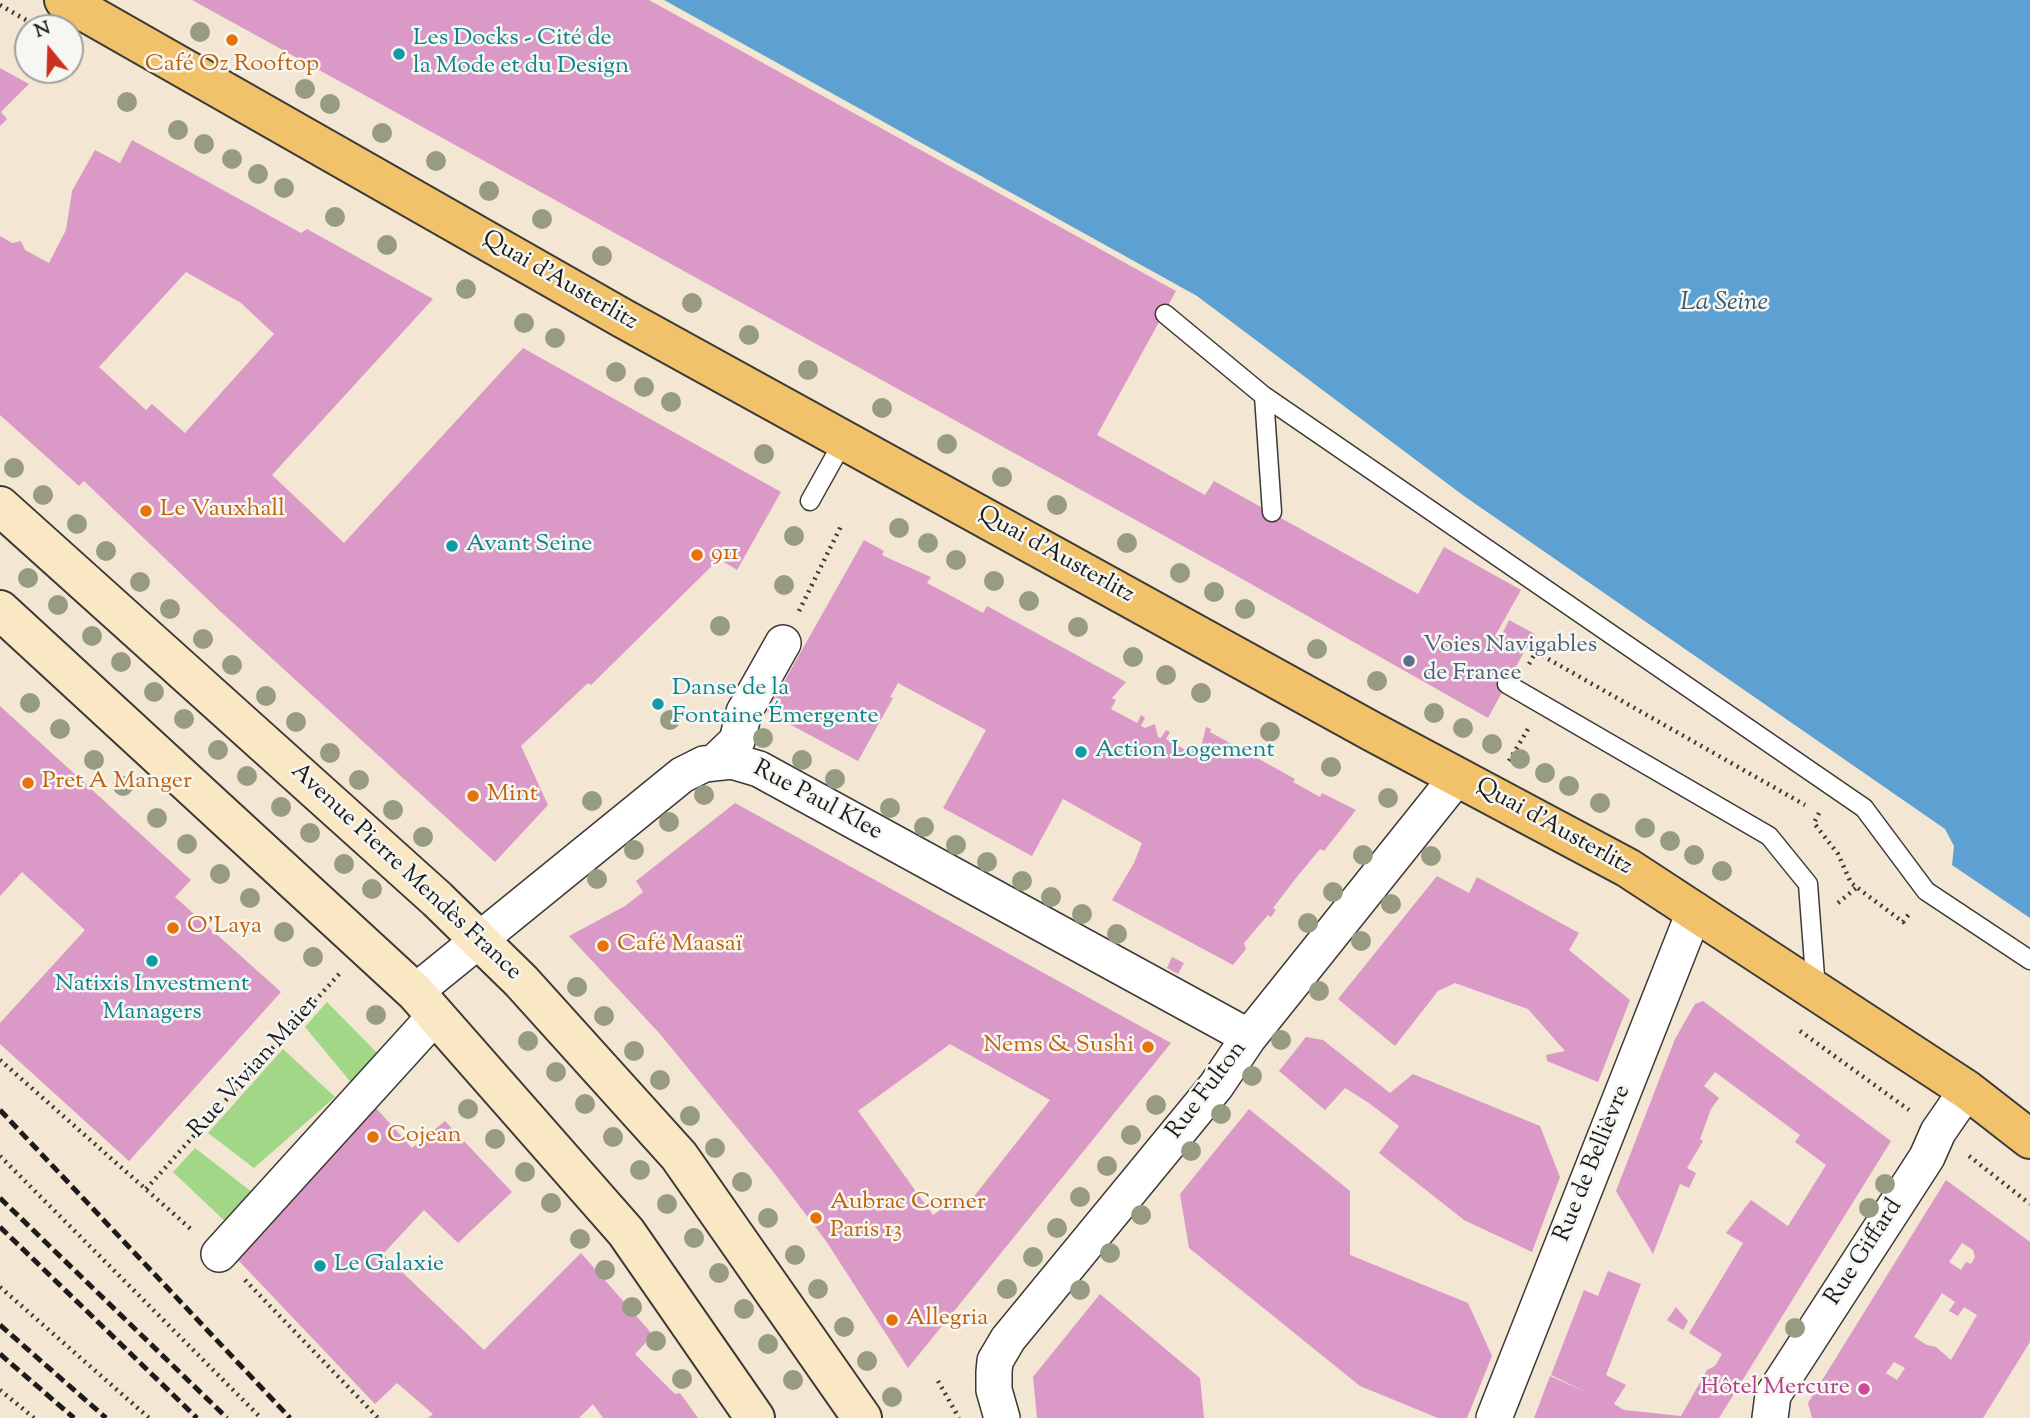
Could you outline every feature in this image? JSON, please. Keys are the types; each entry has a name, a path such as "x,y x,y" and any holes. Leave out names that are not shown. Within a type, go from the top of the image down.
{"main road":[{"name":"Quai d'Austerlitz","path":"64,0 844,440 1628,868 1968,1090 2030,1139"}],"street":[{"name":"Avenue Pierre Mendès France","path":"0,506 481,938 679,1156 862,1418"},
{"path":"0,610 425,1003 626,1232 755,1418"},
{"path":"714,763 737,741 744,712 783,643"},
{"name":"Rue Paul Klee","path":"425,1003 481,938 682,775 694,768 732,761 759,769 1249,1037"},
{"name":"Rue Fulton","path":"1002,1418 996,1404 994,1372 995,1361 1008,1339 1216,1086 1249,1037 1458,776"},
{"name":"Rue de Bellièvre","path":"1494,1418 1695,910"},
{"path":"219,1254 425,1003"},
{"name":"Rue Giffard","path":"1770,1418 1773,1395 1927,1157 1938,1132 1968,1090"}],"lane":[{"path":"1165,314 1264,396 1864,808 1926,891 2030,960"},
{"path":"1264,396 1272,512"},
{"path":"810,501 844,440"},
{"path":"1510,686 1769,836 1808,884 1816,990"}],"path":[{"path":"0,5 16,14"},
{"path":"783,643 841,526"},
{"path":"1510,686 1536,652 1821,814 1814,822 1838,854 1851,883 1889,912"},
{"name":"Rue Vivian Maier","path":"146,1189 365,947"},
{"path":"1792,1025 1905,1107"},
{"path":"1961,1150 2030,1204"},
{"path":"0,1156 261,1418"},
{"path":"0,1287 149,1418"},
{"path":"938,1381 959,1418"},
{"path":"0,1390 34,1418"}],"green space":[{"path":"327,1002 381,1057 354,1086 305,1027"},
{"path":"283,1049 335,1097 254,1168 208,1133"},
{"path":"195,1148 257,1196 230,1226 173,1172"}],"water":[{"name":"La Seine","path":"664,0 2030,0 2030,918 1952,865 1954,846 1945,829 1464,496 1197,296"}],"building":[{"path":"192,0 649,0 1176,291 1097,435 1205,495 1214,481 1418,594 1444,547 1521,590 1495,636 1500,638 1509,620 1535,634 1527,648 1508,637 1506,642 1524,652 1488,718 1221,567"},
{"path":"0,68 14,76 14,84 29,84 1,112 7,119 0,126"},
{"name":"Avant Seine","path":"132,140 301,233 307,229 433,299 272,475 344,543 523,348 781,492 737,570 719,559 591,685 588,683 521,746 548,805 495,862 220,611 84,481 79,486 0,415 0,236 12,243 21,241 25,250 49,263 66,230 72,191 95,150 120,163","holes":["186,272 241,303 274,334 185,433 152,404 146,410 99,367"]},
{"name":"Action Logement","path":"864,540 884,551 882,555 931,577 927,583 983,613 987,606 1126,682 1112,698 1116,700 1111,709 1137,723 1141,715 1145,718 1141,726 1145,728 1155,724 1158,737 1161,738 1166,730 1170,732 1166,739 1191,753 1196,745 1201,747 1206,727 1211,729 1210,732 1295,779 1293,782 1320,797 1322,793 1356,810 1324,851 1320,849 1296,878 1273,908 1276,910 1271,917 1268,915 1244,943 1246,949 1233,965 1112,900 1134,863 1142,843 1063,799 1032,856 943,808 986,730 898,683 890,697 893,698 858,761 767,712"},
{"name":"Natixis Investment Managers","path":"0,706 191,880 175,897 281,992 129,1161 0,1044 0,1023 85,930 22,872 0,896"},
{"path":"735,803 1171,1043 908,1368 826,1241 775,1174 660,1034 569,936 625,906 643,892 636,881","holes":["950,1044 1050,1100 968,1204 961,1195 933,1215 858,1111"]},
{"path":"1437,876 1469,893 1477,877 1579,933 1569,950 1630,1000 1598,1082 1547,1061 1546,1055 1565,1051 1528,1009 1455,983 1438,991 1395,1046 1338,999"},
{"path":"1172,957 1184,963 1178,974 1167,968"},
{"path":"1703,1001 1891,1141 1719,1418 1534,1418 1550,1376 1588,1393 1551,1375 1584,1290 1598,1296 1608,1271 1641,1284 1606,1375 1626,1385 1614,1404 1624,1410 1681,1416 1707,1370 1715,1366 1722,1354 1689,1333 1743,1243 1726,1233 1751,1200 1788,1226 1826,1165 1795,1142 1800,1135 1715,1072 1704,1086 1719,1098 1711,1109 1700,1139 1703,1141 1687,1168 1696,1173 1689,1188 1680,1184 1653,1254 1616,1191 1675,1039 1695,1004"},
{"path":"1306,1037 1323,1040 1390,1093 1413,1074 1540,1126 1560,1177 1532,1252 1464,1220 1379,1153 1399,1126 1369,1103 1345,1088 1325,1110 1279,1071"},
{"name":"Le Galaxie","path":"376,1108 412,1148 445,1121 512,1192 458,1243 424,1210 383,1254 484,1350 581,1253 653,1335 635,1354 675,1394 680,1393 698,1418 603,1418 593,1404 579,1418 428,1418 433,1414 397,1383 375,1404 238,1260"},
{"path":"1249,1109 1350,1191 1350,1255 1468,1303 1492,1356 1467,1418 1438,1418 1360,1386 1189,1248 1180,1194"},
{"path":"1946,1180 2030,1242 2030,1342 1983,1418 1812,1418 1808,1403","holes":["1962,1243 1973,1250 1975,1257 1971,1264 1966,1262 1961,1270 1949,1262","1942,1293 1955,1302 1949,1311 1958,1316 1964,1307 1977,1315 1951,1360 1936,1347 1914,1337","1894,1362 1905,1368 1897,1380 1886,1373"]},
{"path":"1100,1294 1200,1378 1204,1418 1037,1418 1033,1377"},
{"path":"1676,1307 1688,1321 1683,1330 1667,1320"}],"railway":[{"path":"0,1110 290,1418"},
{"path":"0,1198 227,1418"},
{"path":"0,1227 197,1418"},
{"path":"0,1325 106,1418"},
{"path":"0,1354 74,1418"}],"place":[{"name":"Café Oz Rooftop","path":"232,40"},
{"name":"Les Docks - Cité de la Mode et du Design","path":"399,54"},
{"name":"Le Vauxhall","path":"146,511"},
{"name":"Avant Seine","path":"452,546"},
{"name":"911","path":"697,555"},
{"name":"Voies Navigables de France","path":"1409,661"},
{"name":"Danse de la Fontaine Émergente","path":"658,704"},
{"name":"Action Logement","path":"1081,752"},
{"name":"Pret A Manger","path":"28,783"},
{"name":"Mint","path":"473,796"},
{"name":"O’Laya","path":"173,928"},
{"name":"Café Maasaï","path":"603,946"},
{"name":"Natixis Investment Managers","path":"152,961"},
{"name":"Nems & Sushi","path":"1148,1047"},
{"name":"Cojean","path":"373,1137"},
{"name":"Aubrac Corner Paris 13","path":"816,1218"},
{"name":"Le Galaxie","path":"320,1266"},
{"name":"Allegria","path":"892,1320"},
{"name":"Hôtel Mercure","path":"1864,1389"}]}
